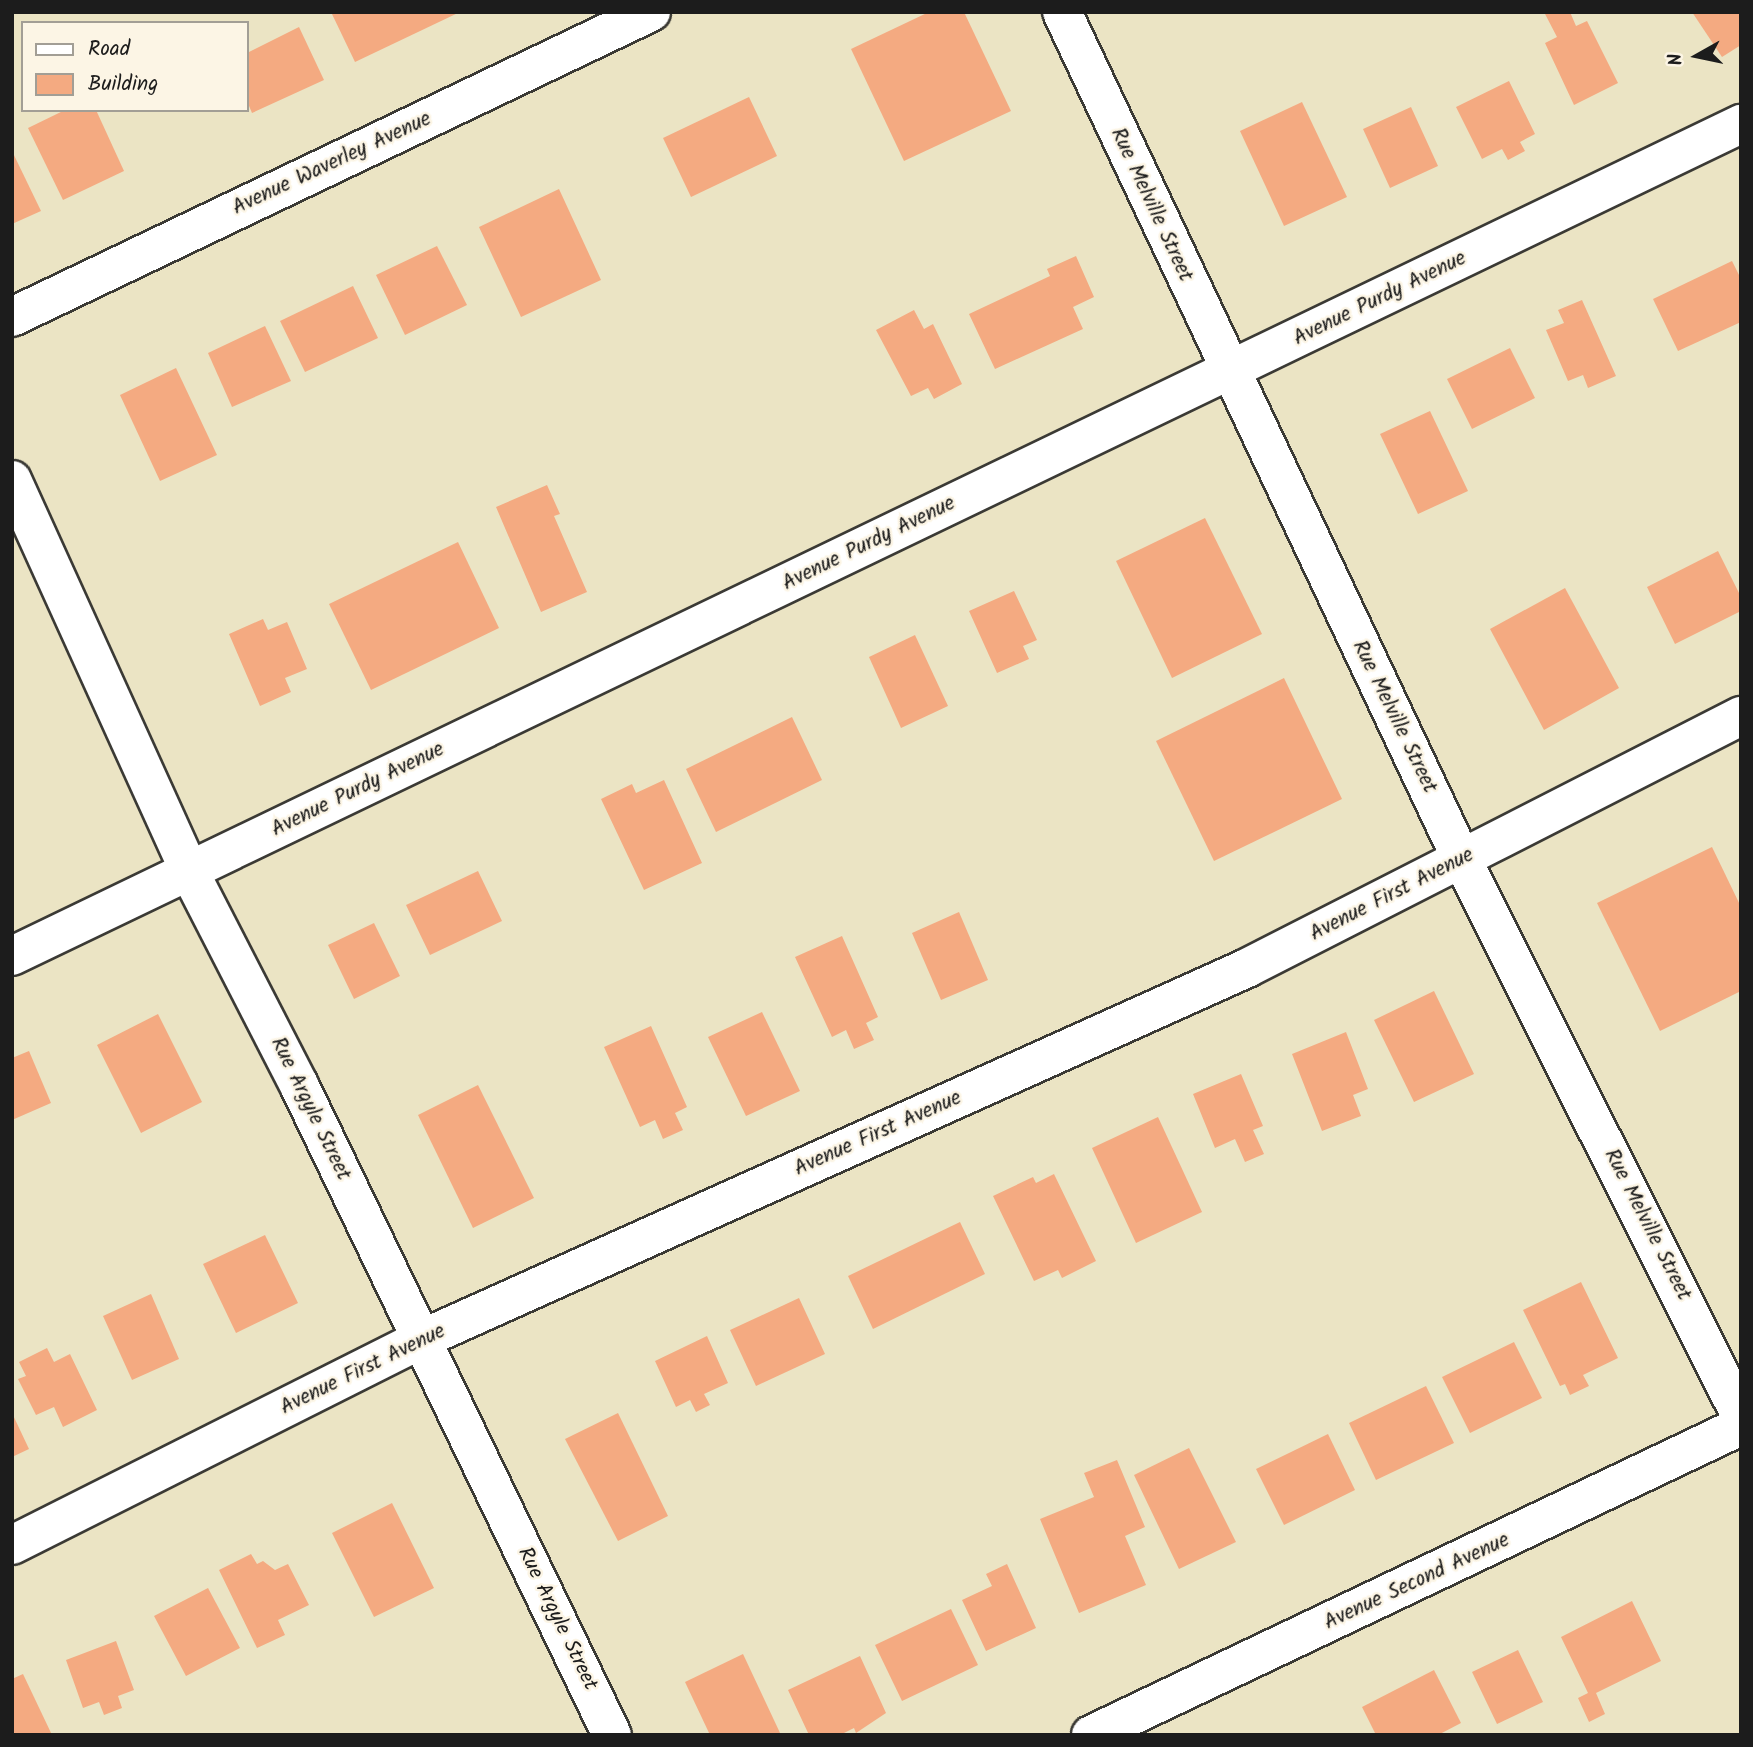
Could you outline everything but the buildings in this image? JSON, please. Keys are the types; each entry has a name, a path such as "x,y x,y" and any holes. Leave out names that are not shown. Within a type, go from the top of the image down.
{"street":[{"name":"Avenue Waverley Avenue","path":"12,317 651,12"},
{"name":"Rue Melville Street","path":"1062,12 1229,371 1462,860 1741,1416"},
{"name":"Avenue Purdy Avenue","path":"12,956 1229,371 1735,124"},
{"name":"Rue Argyle Street","path":"12,480 189,871 422,1339 612,1735"},
{"name":"Avenue First Avenue","path":"12,1545 422,1339 1247,968 1741,716"},
{"name":"Avenue Second Avenue","path":"1091,1735 1741,1426"}]}
